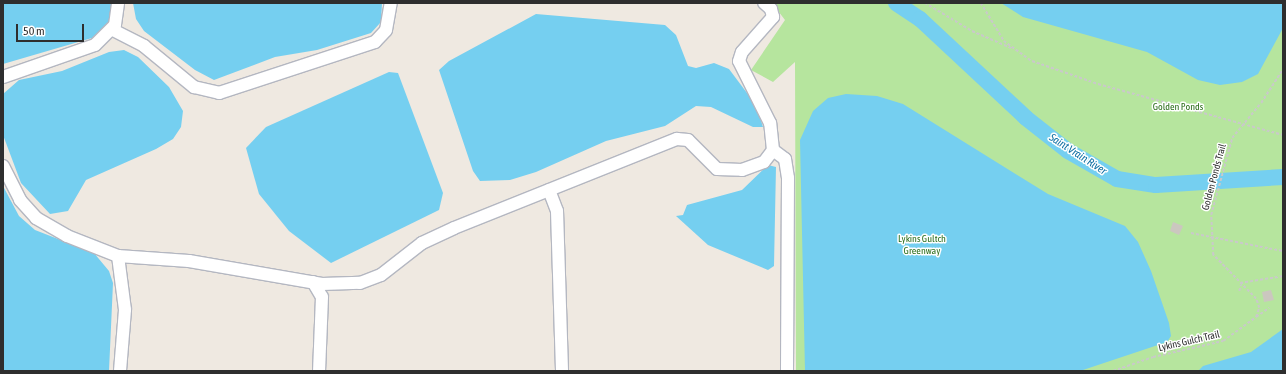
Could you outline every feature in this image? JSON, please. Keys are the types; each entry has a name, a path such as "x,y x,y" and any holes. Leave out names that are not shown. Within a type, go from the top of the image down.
{"lane":[{"path":"3,76 83,50 113,30 118,3"},
{"path":"113,30 144,46 194,87 219,93 375,42 386,30 391,3"},
{"path":"764,3 771,9 773,17 742,52 739,61 768,116 773,150 785,159 788,178 787,371"},
{"path":"3,166 16,194 36,218 67,236 118,256 189,261 313,282 341,284 370,280 422,244 550,190 680,138 690,141 712,166 721,170 742,170 758,165 773,150"},
{"path":"550,190 557,211 562,371"},
{"path":"118,256 125,310 120,371"},
{"path":"313,282 322,297 319,371"}],"path":[{"path":"925,3 972,31 1013,49 1054,70 1241,125 1283,135"},
{"path":"981,3 1000,35 1013,49"},
{"name":"Golden Ponds Trail","path":"1210,234 1212,209 1227,152 1241,125 1262,103 1283,69"},
{"path":"1191,233 1210,234 1283,250"},
{"path":"1210,234 1215,258 1258,303 1256,317"},
{"path":"1241,284 1283,276"},
{"path":"1239,291 1241,284"},
{"name":"Lykins Gulch Trail","path":"1113,371 1153,357 1223,341 1269,308"}],"green space":[{"name":"Golden Ponds","path":"772,3 1283,3 1283,371 796,371 795,62 773,82 751,70 785,20"}],"water":[{"path":"3,3 113,3 110,21 92,38 3,64"},
{"path":"133,3 382,3 381,22 371,33 317,50 275,57 214,80 195,70 144,31 136,19"},
{"path":"1001,3 1283,3 1283,28 1258,74 1242,82 1220,85 1198,80 1147,52 1023,17"},
{"path":"536,14 665,25 676,35 688,66 696,68 714,63 729,69 756,105 763,127 753,127 711,107 696,106 665,126 606,141 536,172 510,180 480,181 473,171 439,70 449,61"},
{"path":"124,50 138,57 169,87 183,111 181,127 173,139 156,149 86,180 68,211 50,214 21,183 3,135 3,94 19,80 62,71 109,52"},
{"path":"389,72 398,73 443,193 439,210 331,263 289,231 259,194 246,148 266,127"},
{"name":"Lykins Gultch Greenway","path":"846,94 877,96 903,104 1048,194 1125,226 1138,242 1151,271 1169,323 1171,336 1167,342 1080,371 805,371 800,140 813,111 828,98"},
{"path":"768,165 776,167 774,266 768,270 708,245 676,216 683,215 687,205 742,190"},
{"path":"3,186 19,216 35,230 94,253 109,271 113,283 109,371 3,371"},
{"path":"1283,329 1283,371 1198,371 1203,366 1251,352"}],"building":[{"path":"1173,222 1183,226 1179,235 1170,231"},
{"path":"1271,290 1274,300 1264,302 1262,292"}],"waterway":[{"name":"Saint Vrain River","path":"896,3 920,19 1026,118 1068,151 1117,179 1156,185 1283,177"}]}
